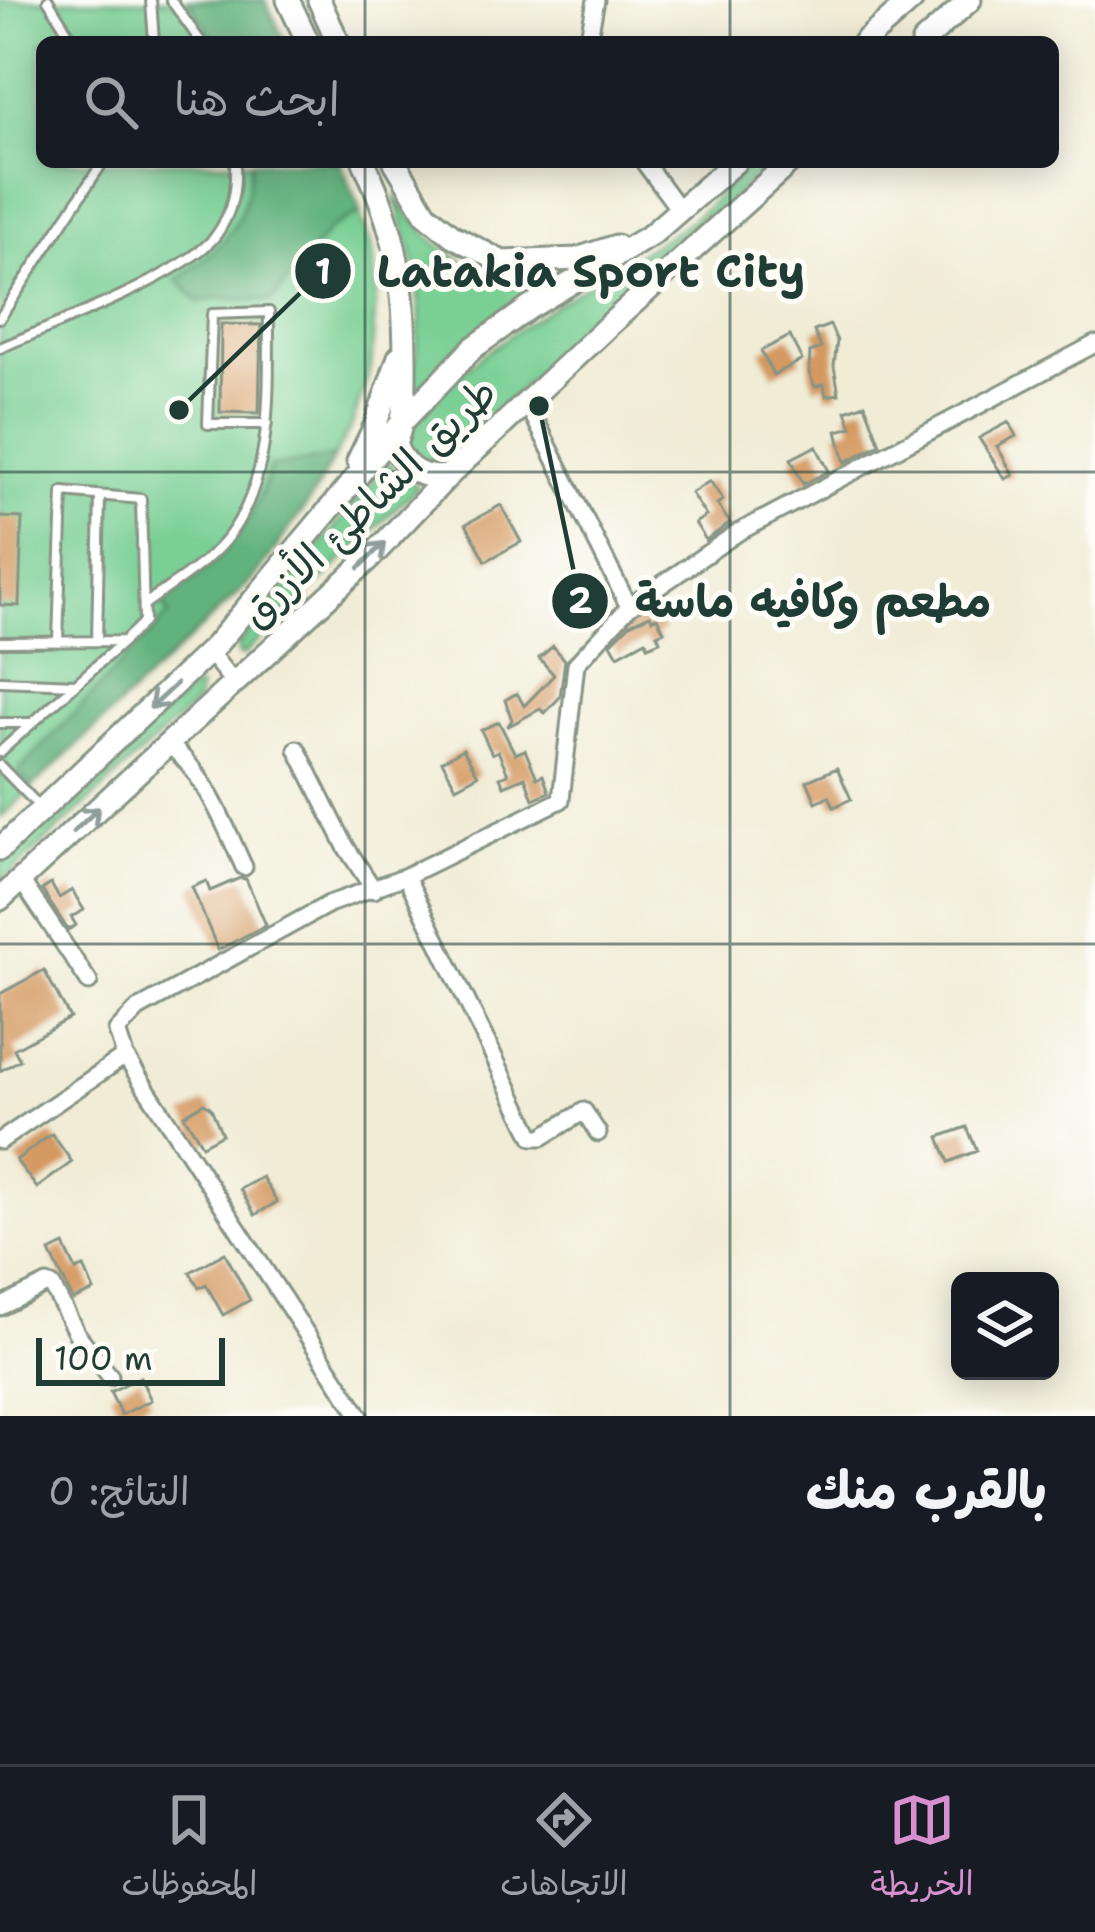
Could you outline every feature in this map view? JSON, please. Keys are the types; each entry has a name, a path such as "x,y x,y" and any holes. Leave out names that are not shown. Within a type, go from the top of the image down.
{"main road":[{"path":"288,0 305,36"},
{"path":"319,0 335,36"},
{"path":"871,36 913,0"},
{"path":"930,36 970,0"},
{"path":"366,168 392,230 405,294 405,418 395,444 400,460 419,475 448,476"},
{"path":"399,168 426,214 453,236 502,262 577,259 651,235"},
{"name":"طريق الشاطئ الأزرق","path":"0,849 209,652 405,418 473,348 529,308 651,235 728,168"},
{"name":"طريق الشاطئ الأزرق","path":"0,899 370,557 448,476 609,325 783,168"},
{"path":"343,491 375,426 405,339"}],"street":[{"path":"589,36 596,0"},
{"path":"648,168 680,211"},
{"path":"360,1416 125,1057 117,1031 138,1010 329,904 406,876 561,800 576,664 629,608 737,532 1095,344"},
{"path":"528,405 629,608"},
{"path":"209,652 235,683"},
{"path":"168,745 183,756 216,806 244,867"},
{"path":"297,749 346,847 374,890"},
{"path":"406,876 533,1136 542,1137 584,1112 598,1133"},
{"path":"21,880 89,982"},
{"path":"0,1141 125,1057"},
{"path":"0,1306 47,1284 52,1286 77,1334 110,1376"}],"lane":[{"path":"48,0 70,36"},
{"path":"152,0 154,36"},
{"path":"171,0 197,36"},
{"path":"0,318 97,168"},
{"path":"0,348 178,267 214,238 230,211 235,168"},
{"path":"144,605 207,559 232,533 252,493 267,424 268,312 212,314 208,424 267,424"},
{"path":"0,752 144,622 141,499 63,492 58,642"},
{"path":"97,641 100,495"},
{"path":"0,642 124,641"},
{"path":"0,681 76,684"},
{"path":"0,723 33,723"},
{"path":"0,766 42,809"}],"green space":[{"path":"0,0 265,0 282,36 36,36 36,168 342,168 373,251 376,297 371,367 352,425 311,498 255,577 0,818"},
{"path":"188,0 265,0 282,36 212,36"},
{"path":"250,168 343,168 361,212 331,228 272,301 218,298 199,302 177,280 230,231"},
{"path":"746,168 765,168 434,462 417,464 405,450 417,420 481,357 711,203"},
{"path":"395,196 427,234 457,258 539,291 472,335 411,397 420,318 415,266"},
{"path":"334,457 311,499 255,577 33,787 18,772 169,614 162,603 229,546 252,511 270,467"},
{"path":"388,462 418,487 239,655 237,646"},
{"path":"192,688 199,688 197,702 0,883 0,864"}],"building":[{"path":"221,324 261,325 259,413 220,412"},
{"path":"830,325 837,341 834,366 839,394 826,396 824,384 815,387 809,373 810,352 821,348 814,331"},
{"path":"790,336 802,360 773,375 761,351"},
{"path":"865,404 880,444 845,462 837,431 852,427 846,411"},
{"path":"1009,422 1016,436 997,446 1013,475 1005,479 979,438"},
{"path":"816,446 829,471 803,484 791,459"},
{"path":"710,481 730,523 706,540 695,523 706,516 691,493"},
{"path":"501,505 521,542 486,561 466,524"},
{"path":"0,517 22,518 19,606 0,605"},
{"path":"650,615 657,617 664,631 657,634 660,641 648,646 646,640 618,655 611,643 630,624"},
{"path":"553,646 565,660 560,697 545,713 540,709 507,727 512,720 505,700 517,693 524,706 554,675 539,658"},
{"path":"499,722 515,754 525,750 549,792 533,799 525,777 504,786 500,777 508,774 481,730"},
{"path":"463,749 478,775 456,787 442,761"},
{"path":"837,768 851,799 834,807 829,796 816,802 807,781"},
{"path":"246,879 266,925 218,950 192,887 206,881 210,891"},
{"path":"51,884 59,898 72,890 84,910 71,917 76,925 68,930 42,890"},
{"path":"44,970 70,1018 14,1049 20,1060 0,1071 0,994"},
{"path":"204,1103 222,1134 202,1145 184,1115"},
{"path":"967,1127 977,1151 949,1162 939,1137"},
{"path":"52,1134 72,1162 37,1188 16,1160"},
{"path":"262,1177 277,1202 255,1215 240,1189"},
{"path":"64,1245 76,1270 84,1267 94,1291 73,1300 50,1252"},
{"path":"225,1253 250,1300 223,1315 206,1284 199,1288 190,1272"},
{"path":"140,1377 151,1400 121,1415 110,1392"}],"place":[{"name":"مطعم وكافيه ماسة","path":"539,406"},
{"name":"Latakia Sport City","path":"179,410"}]}
